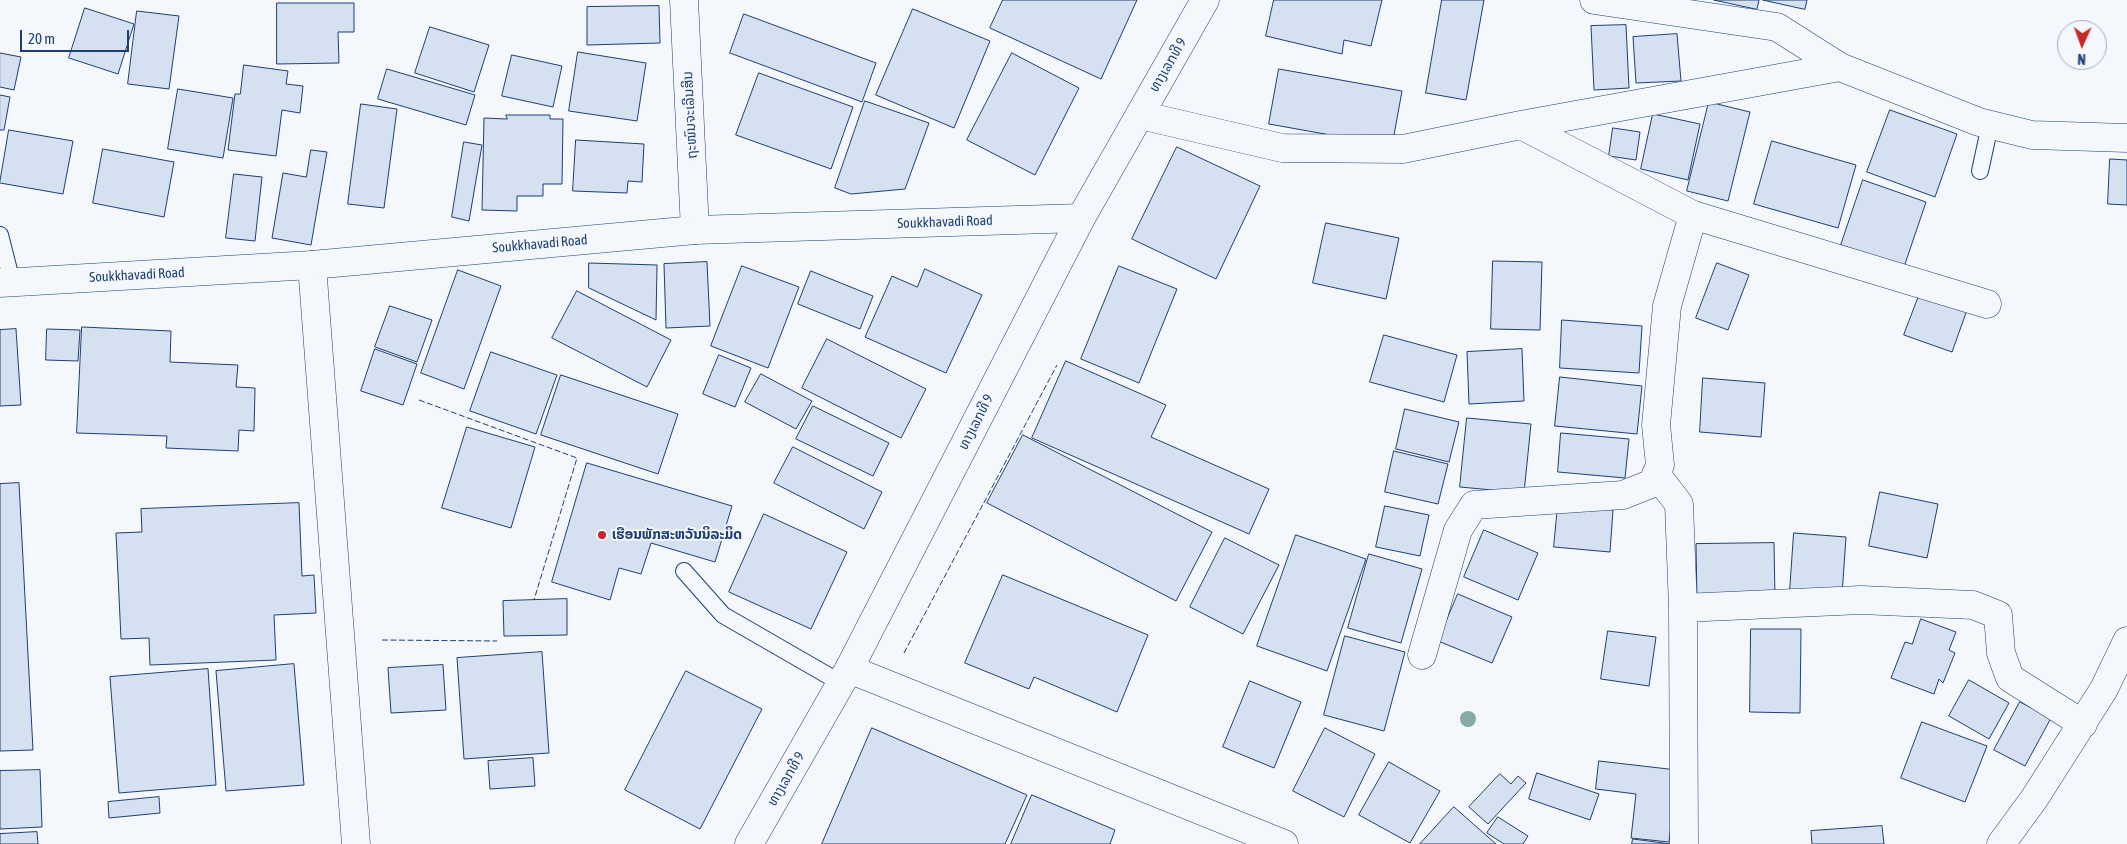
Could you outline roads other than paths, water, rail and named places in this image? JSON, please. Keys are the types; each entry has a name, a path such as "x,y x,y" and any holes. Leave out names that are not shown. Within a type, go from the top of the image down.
{"street":[{"name":"ຖະໜົນຈະເລີນສິນ","path":"684,0 695,230"},
{"name":"ທາງເລກທີ 9","path":"749,844 845,676 1081,218 1205,0"},
{"path":"1594,0 1629,7 1777,27 1840,67 1990,125 2032,135 2127,138"},
{"path":"1140,115 1282,148 1402,149 1521,125 1840,67"},
{"path":"1521,125 1693,215 1988,304"},
{"path":"1422,655 1458,530 1474,505 1623,495 1653,483 1660,465 1656,426 1667,306 1693,215"},
{"name":"Soukkhavadi Road","path":"6,282 312,265 695,230 1081,218"},
{"path":"312,265 356,844"},
{"path":"1656,474 1679,504 1684,844"},
{"path":"1682,608 1861,600 1974,605 1998,615 2001,653 2010,678 2083,724"},
{"path":"2001,844 2034,799 2083,724 2104,689 2127,641"},
{"path":"845,676 1257,839 1284,844"}],"lane":[{"path":"1980,171 1990,125"},
{"path":"0,235 6,282"},
{"path":"684,571 723,615 845,676"}],"place":[{"name":"ເຮືອນພັກສະຫວັນນິລະມິດ","path":"602,535"}]}
